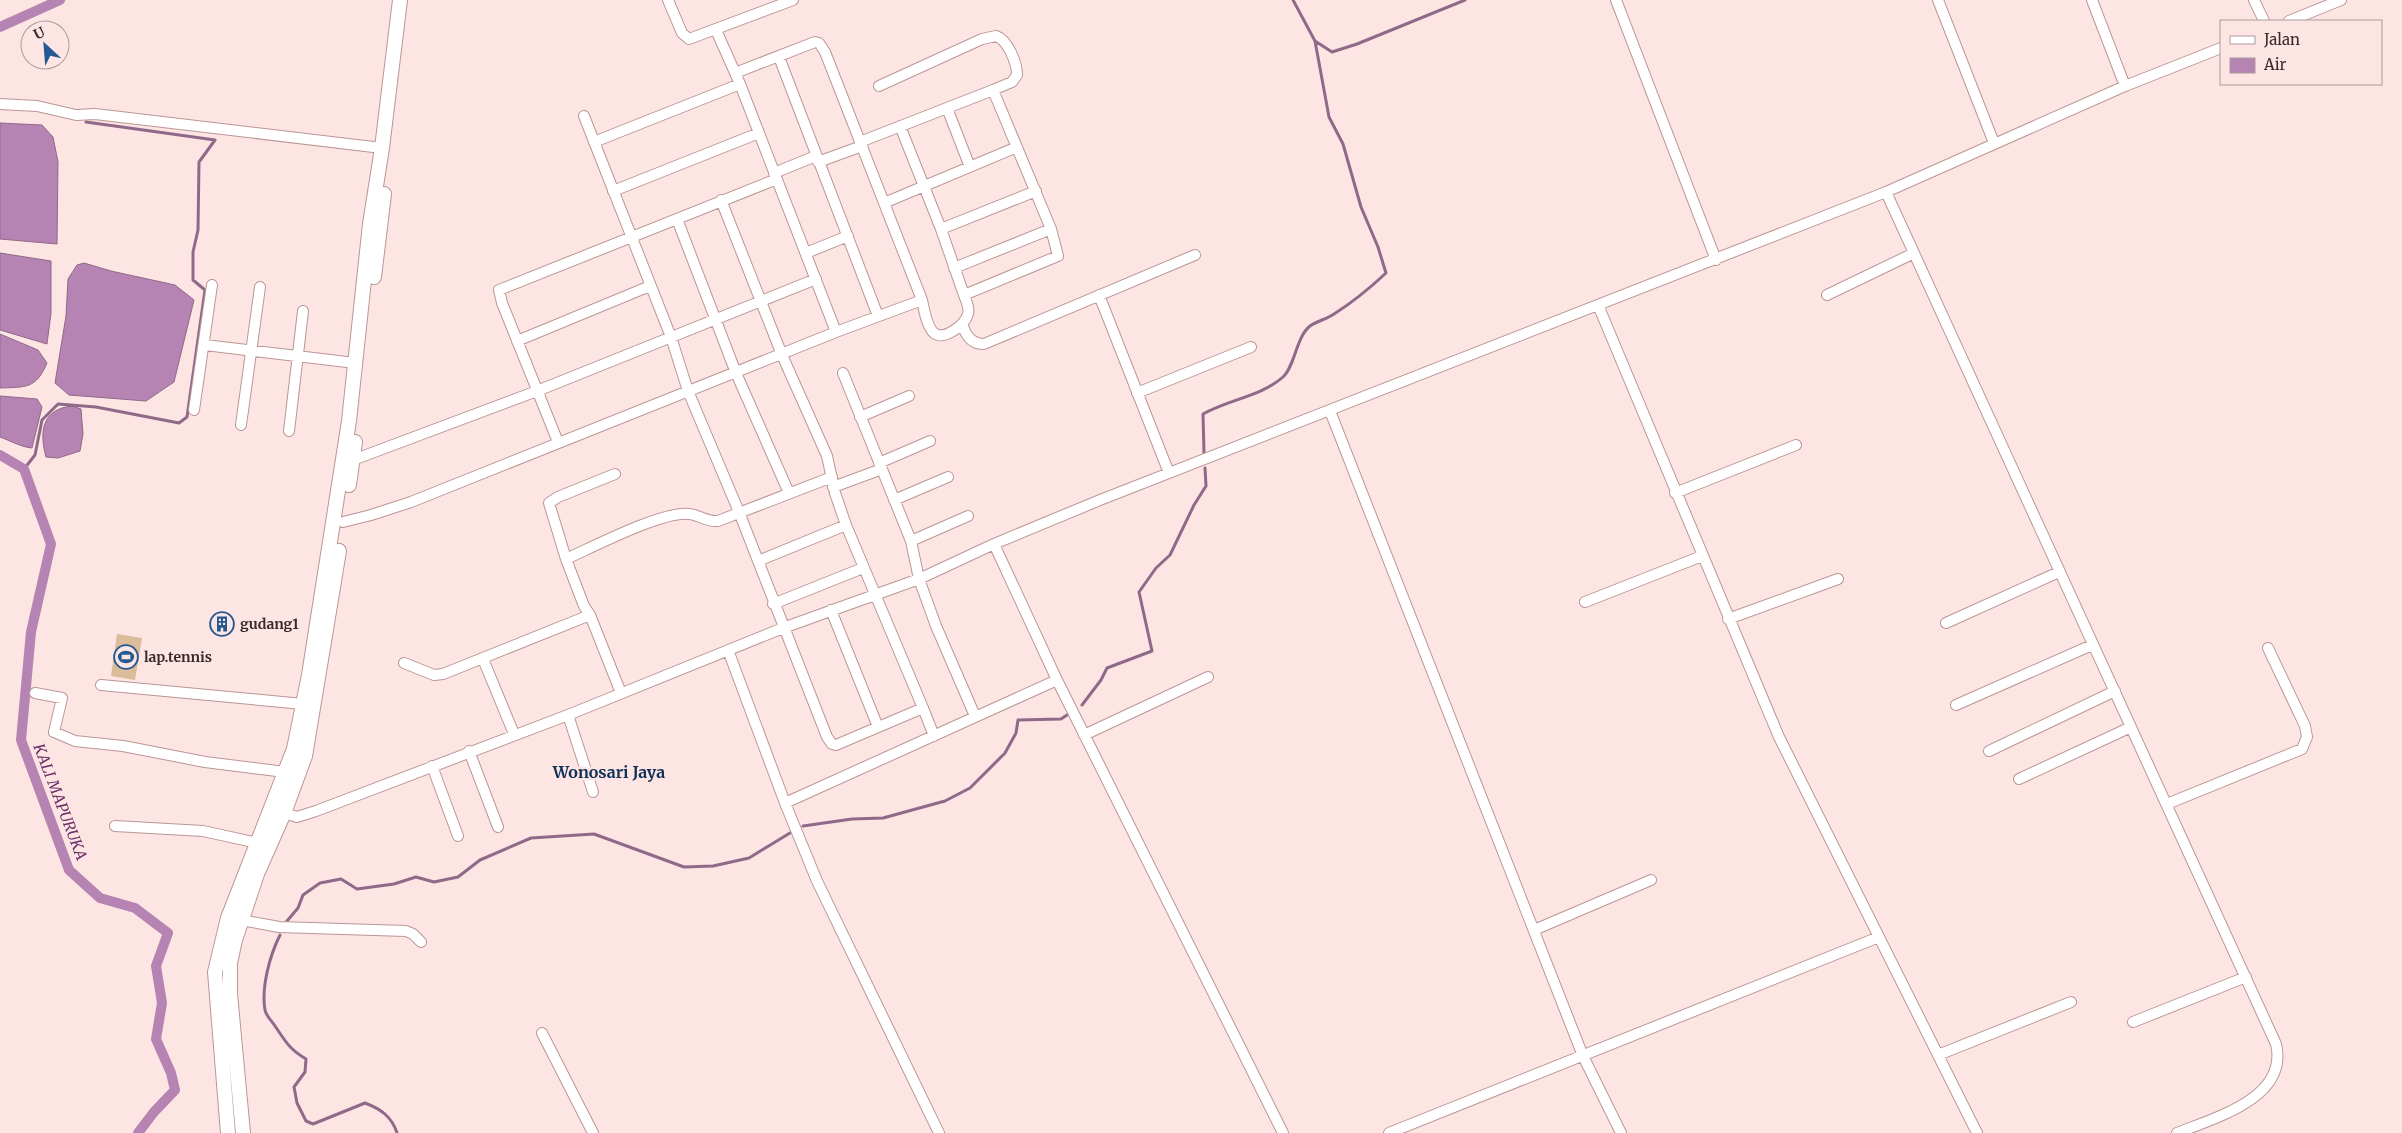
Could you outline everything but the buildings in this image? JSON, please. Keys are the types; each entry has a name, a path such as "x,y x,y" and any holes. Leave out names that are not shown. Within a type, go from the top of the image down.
{"highway":[{"path":"228,1133 215,972 228,918 294,749 303,704 335,522 356,364 370,224 382,148 400,0"},
{"path":"243,1133 230,994 230,963 241,920 257,874 284,813 305,756 310,730 352,460 387,169 410,0"}],"street":[{"path":"668,0 686,38 692,39 793,0"},
{"path":"1616,0 1716,260"},
{"path":"1938,0 1994,143"},
{"path":"2092,0 2125,86"},
{"path":"2254,0 2264,20"},
{"path":"2291,20 2341,0"},
{"path":"716,30 740,84 836,332"},
{"path":"558,442 500,297 500,290 677,219 817,159 861,144 900,126 1009,84 1017,75 1016,66 1003,39 996,36 982,39 879,86"},
{"path":"735,72 815,42 819,43 825,52 922,300 931,329 940,336 962,326 968,311 925,187 900,126"},
{"path":"284,813 297,817 306,814 568,715 783,628 919,579 994,544 1169,473 1886,192 2125,86 2220,48"},
{"path":"779,57 878,316"},
{"path":"594,142 740,84"},
{"path":"964,295 1056,257 1058,252 1036,191 993,90"},
{"path":"0,104 37,106 76,115 95,114 382,148"},
{"path":"946,108 970,167"},
{"path":"584,116 671,337 688,391 739,512 827,737 832,744 842,743 923,708"},
{"path":"613,191 759,132"},
{"path":"884,203 1017,147"},
{"path":"940,229 1036,191"},
{"path":"1886,192 1912,254 2276,1044 2278,1060 2272,1077 2262,1091 2235,1110 2177,1133"},
{"path":"721,200 782,355 827,456 832,482 846,525 934,736"},
{"path":"677,219 736,373 789,494"},
{"path":"954,268 1051,229"},
{"path":"806,253 848,236"},
{"path":"1827,295 1912,254"},
{"path":"962,326 971,340 976,344 984,344 1195,255"},
{"path":"352,460 537,391 816,280"},
{"path":"194,410 205,345 212,285"},
{"path":"517,341 650,286"},
{"path":"240,425 260,287"},
{"path":"1099,295 1169,473"},
{"path":"343,522 411,502 836,332 922,300"},
{"path":"1598,305 1779,737 1977,1133"},
{"path":"289,431 303,311"},
{"path":"205,345 356,364"},
{"path":"1137,393 1251,347"},
{"path":"842,372 911,541 919,579 942,640 975,716"},
{"path":"860,417 909,396"},
{"path":"1330,411 1583,1056 1621,1133"},
{"path":"566,559 660,520 689,514 708,522 718,521 789,494 881,466 930,441"},
{"path":"1676,493 1796,445"},
{"path":"615,474 558,497 549,503 566,559 621,693"},
{"path":"894,500 948,477"},
{"path":"911,541 968,516"},
{"path":"758,561 846,525"},
{"path":"994,544 1057,680 1283,1133"},
{"path":"1585,602 1702,556"},
{"path":"774,604 863,568"},
{"path":"1946,623 2059,572"},
{"path":"1728,619 1838,579"},
{"path":"831,610 878,727"},
{"path":"404,663 434,675 443,674 590,615"},
{"path":"1956,705 2092,645"},
{"path":"2167,804 2302,749 2307,737 2305,726 2268,648"},
{"path":"728,650 785,803 817,882 939,1133"},
{"path":"483,659 514,734"},
{"path":"1084,735 1208,677"},
{"path":"785,803 1057,680"},
{"path":"100,685 303,704"},
{"path":"1989,752 2115,692"},
{"path":"35,693 62,698 54,732 75,741 123,746 205,762 285,772"},
{"path":"568,715 594,792"},
{"path":"2019,779 2131,727"},
{"path":"469,751 498,827"},
{"path":"432,766 458,836"},
{"path":"115,826 203,831 258,843"},
{"path":"1534,930 1651,880"},
{"path":"241,920 279,927 406,930 414,934 421,942"},
{"path":"1389,1133 1879,937"},
{"path":"2133,1022 2246,977"},
{"path":"1938,1055 2070,1002"},
{"path":"542,1033 593,1133"}],"shaded area":[{"name":"lap.tennis","path":"117,634 142,638 135,680 111,676"}],"water":[{"path":"0,123 42,125 53,137 58,162 57,244 0,239"},
{"path":"0,253 51,261 51,313 47,344 0,330"},
{"path":"84,263 175,285 194,300 174,382 146,401 69,395 55,383 66,316 68,279 77,265"},
{"path":"0,334 38,350 47,363 39,378 34,382 23,387 0,388"},
{"path":"0,396 37,399 42,407 32,448 0,437"},
{"path":"72,406 81,409 83,434 80,451 58,458 46,457 43,439 45,423 54,412"}],"waterway":[{"name":"KALI MAPURUKA","path":"0,27 60,0"},
{"path":"1293,0 1315,41 1332,52 1357,44 1465,0"},
{"path":"1204,453 1203,414 1265,389 1283,377 1290,366 1305,331 1310,326 1348,305 1386,273 1378,247 1361,207 1343,144 1329,117 1315,41"},
{"path":"24,469 35,455 42,420 58,404 96,407 179,423 187,417 205,290 193,280 193,252 198,230 199,162 215,140 86,122"},
{"name":"KALI MAPURUKA","path":"0,455 24,469 51,544 31,632 21,740 69,870 100,898 135,908 168,933 156,966 162,1003 156,1039 171,1073 175,1090 154,1112 138,1133"},
{"path":"1082,705 1101,680 1107,668 1152,651 1139,592 1156,568 1170,555 1194,505 1206,486 1205,468"},
{"path":"803,826 852,819 883,818 945,801 970,788 1005,753 1016,733 1018,720 1061,719 1070,713"},
{"path":"287,921 298,908 303,895 320,883 341,879 357,889 394,884 416,877 434,882 458,877 480,860 531,838 594,834 684,867 713,866 749,858 790,833"},
{"path":"280,935 267,971 264,991 265,1010 288,1045 306,1059 305,1072 294,1087 297,1103 306,1121 313,1124 365,1103 385,1114 392,1122 397,1133"}],"place":[{"name":"gudang1","path":"222,624"},
{"name":"lap.tennis","path":"126,657"}],"district":[{"name":"Wonosari Jaya","path":"609,772"}]}
